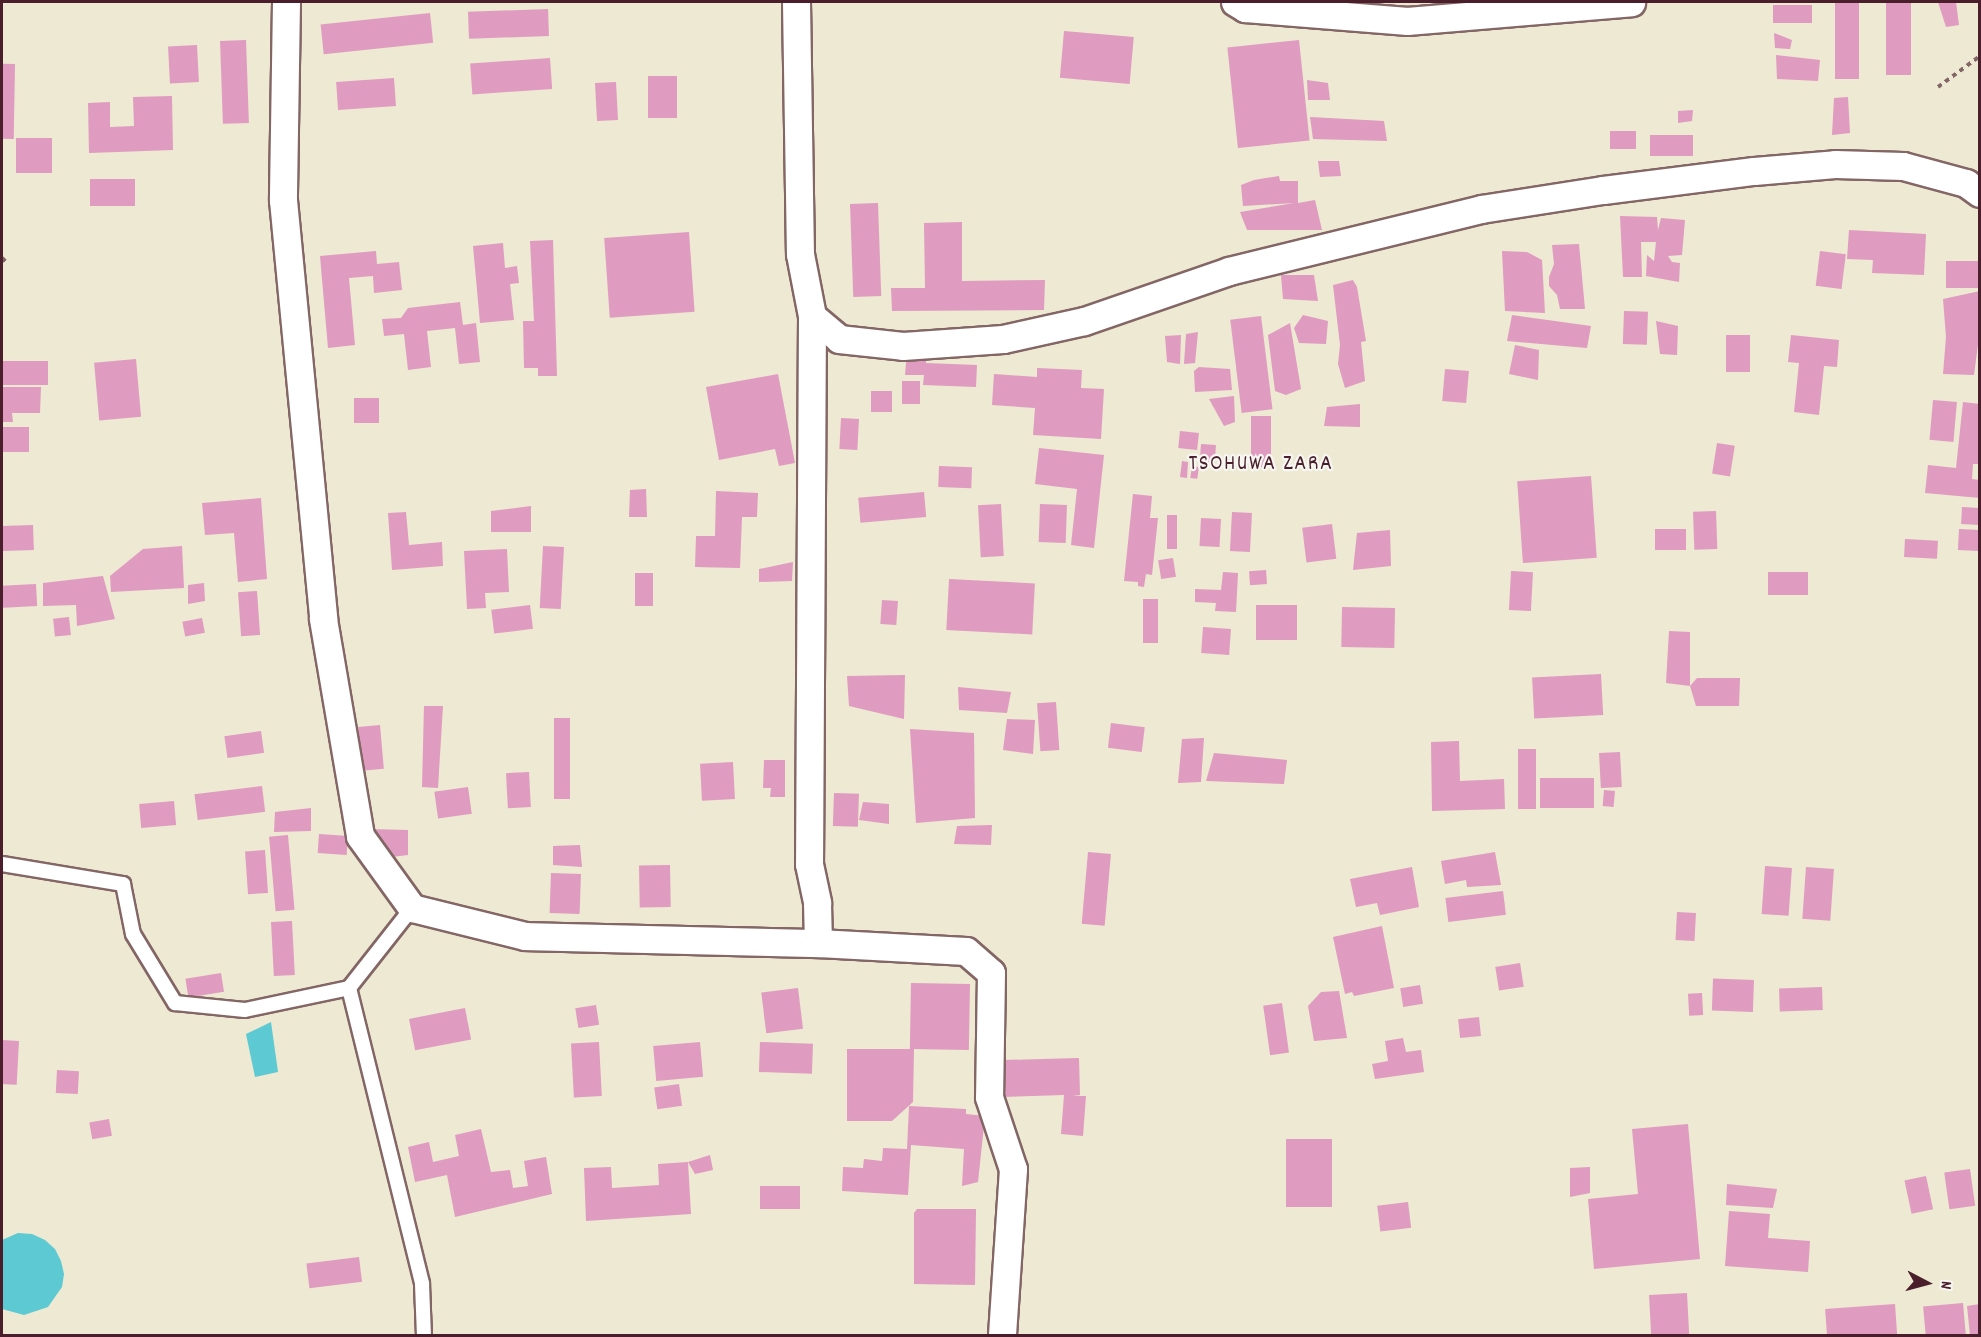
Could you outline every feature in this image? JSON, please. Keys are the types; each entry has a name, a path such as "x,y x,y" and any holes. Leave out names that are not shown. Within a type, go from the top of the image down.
{"street":[{"path":"286,2 283,200 323,619 360,836 412,908 525,936 818,943 966,951 991,973 989,1097 1013,1169 1002,1335"},
{"path":"796,2 798,236 812,316 809,864 817,903 818,943"},
{"path":"1235,2 1245,8 1407,21 1567,4 1631,2"},
{"path":"812,316 839,339 903,346 1003,339 1084,321 1229,271 1481,210 1754,171 1835,164 1903,166 1966,183 1980,193"}],"lane":[{"path":"2,864 123,884 133,934 175,1003 245,1010 349,988 412,908"},
{"path":"349,988 422,1284 423,1335"}],"path":[{"path":"1938,87 1980,56"},
{"path":"2,258 6,262"}],"water":[{"path":"271,1022 278,1072 255,1077 246,1034"},
{"path":"18,1233 32,1234 45,1240 55,1249 64,1274 62,1287 48,1307 24,1315 2,1309 2,1240"}],"building":[{"path":"1835,2 1859,2 1859,79 1835,79"},
{"path":"1886,2 1911,2 1911,75 1886,75"},
{"path":"1938,2 1956,2 1959,25 1946,27"},
{"path":"1773,5 1812,5 1812,23 1773,23"},
{"path":"548,9 549,36 469,39 468,12"},
{"path":"430,13 433,43 324,54 321,24"},
{"path":"1064,31 1134,37 1130,84 1060,78"},
{"path":"1774,33 1792,40 1790,49 1775,48"},
{"path":"246,40 249,123 223,124 220,41"},
{"path":"1299,40 1310,140 1238,148 1227,48"},
{"path":"197,45 199,82 170,83 168,47"},
{"path":"1776,55 1820,60 1818,81 1777,79"},
{"path":"550,58 552,89 472,95 470,64"},
{"path":"2,64 15,64 14,139 2,139"},
{"path":"648,76 677,76 677,118 648,118"},
{"path":"394,78 396,106 338,110 336,82"},
{"path":"1307,80 1328,83 1330,100 1308,100"},
{"path":"616,82 618,120 597,121 595,83"},
{"path":"172,96 173,150 89,153 88,103 110,102 110,127 134,126 133,97"},
{"path":"1848,97 1850,133 1832,135 1834,98"},
{"path":"1693,110 1692,121 1678,123 1678,111"},
{"path":"1310,117 1384,121 1387,141 1313,139"},
{"path":"1610,131 1636,131 1636,149 1610,149"},
{"path":"1650,135 1693,135 1693,156 1650,156"},
{"path":"16,138 52,138 52,173 16,173"},
{"path":"1318,161 1339,161 1341,176 1320,177"},
{"path":"1279,176 1280,181 1298,181 1298,203 1315,200 1322,230 1247,230 1240,212 1294,203 1243,206 1241,185 1254,180"},
{"path":"90,179 135,179 135,206 90,206"},
{"path":"878,203 881,296 853,297 850,204"},
{"path":"1620,216 1657,217 1658,230 1661,218 1685,220 1682,255 1668,256 1672,262 1680,263 1679,282 1646,276 1647,255 1654,261 1656,242 1641,242 1642,277 1623,277"},
{"path":"962,222 962,281 1045,280 1044,310 892,311 891,288 925,288 924,223"},
{"path":"1849,230 1926,234 1924,275 1872,273 1873,260 1847,259"},
{"path":"689,232 695,312 610,318 604,238"},
{"path":"553,240 557,376 538,376 538,368 524,368 523,321 534,321 530,241"},
{"path":"503,243 505,268 517,266 519,283 510,284 514,320 480,323 473,246"},
{"path":"1579,244 1585,309 1560,309 1557,295 1549,286 1549,277 1554,264 1552,245"},
{"path":"376,251 377,264 399,262 402,290 374,293 373,276 349,278 355,345 328,348 320,256"},
{"path":"1502,251 1527,252 1542,260 1545,313 1505,311"},
{"path":"1820,251 1846,254 1842,289 1816,286"},
{"path":"1946,261 1980,261 1980,288 1946,288"},
{"path":"1281,275 1314,275 1318,301 1283,299"},
{"path":"1353,280 1357,287 1366,341 1361,342 1365,381 1345,388 1338,364 1340,345 1333,285"},
{"path":"1980,291 1980,329 1974,375 1943,374 1946,337 1943,299"},
{"path":"460,302 463,325 476,323 480,362 459,364 455,328 427,331 431,367 408,370 404,334 384,336 382,319 401,318 408,308"},
{"path":"1624,311 1648,312 1647,345 1623,344"},
{"path":"1303,315 1328,321 1326,344 1299,343 1294,328"},
{"path":"1512,315 1591,326 1587,348 1507,341"},
{"path":"1261,316 1272,409 1242,413 1230,320"},
{"path":"1656,321 1678,326 1677,355 1660,354"},
{"path":"1290,323 1301,389 1286,395 1275,391 1268,335"},
{"path":"1198,332 1195,363 1184,364 1186,334"},
{"path":"1181,335 1180,364 1167,362 1165,336"},
{"path":"1726,335 1750,335 1750,372 1726,372"},
{"path":"1791,335 1839,340 1837,367 1824,366 1819,415 1794,412 1799,363 1788,362"},
{"path":"1515,345 1539,350 1538,380 1509,374"},
{"path":"907,352 926,352 926,363 977,365 976,387 923,385 924,375 905,375"},
{"path":"136,359 141,417 99,420 94,363"},
{"path":"2,361 48,361 48,385 2,385"},
{"path":"1199,367 1230,369 1232,390 1195,392 1194,371"},
{"path":"1037,368 1082,370 1081,388 1104,389 1101,439 1033,435 1035,408 992,405 994,374 1037,377"},
{"path":"1445,369 1469,371 1466,403 1442,401"},
{"path":"778,374 795,463 779,466 775,449 719,460 706,387"},
{"path":"902,381 920,381 920,404 902,404"},
{"path":"2,387 41,387 40,413 12,413 13,422 2,422"},
{"path":"871,391 892,391 892,412 871,412"},
{"path":"1234,396 1235,422 1224,426 1209,399"},
{"path":"354,398 379,398 379,423 354,423"},
{"path":"1933,400 1957,402 1953,442 1930,440"},
{"path":"1963,402 1980,404 1980,464 1973,464 1972,479 1980,480 1980,498 1925,493 1928,465 1956,468"},
{"path":"1360,404 1360,427 1324,426 1327,407"},
{"path":"1251,416 1271,416 1271,467 1251,467"},
{"path":"841,418 859,419 857,450 839,449"},
{"path":"2,427 29,427 29,452 2,452"},
{"path":"1180,431 1199,433 1197,450 1178,448"},
{"path":"1717,443 1735,446 1730,476 1712,474"},
{"path":"1201,444 1216,445 1215,464 1200,463"},
{"path":"1039,448 1104,455 1094,548 1071,545 1077,489 1035,484"},
{"path":"1182,461 1188,462 1187,478 1180,477"},
{"path":"939,466 972,467 971,488 938,487"},
{"path":"1192,466 1199,467 1197,479 1190,478"},
{"path":"1591,476 1597,558 1523,563 1517,481"},
{"path":"646,489 647,517 629,517 630,490"},
{"path":"716,491 758,493 757,517 742,517 740,568 695,567 696,536 715,536"},
{"path":"924,492 926,517 860,523 858,498"},
{"path":"1133,494 1152,496 1150,518 1158,518 1152,575 1146,574 1144,587 1138,586 1138,582 1124,581"},
{"path":"261,498 267,579 238,582 234,533 205,535 202,503"},
{"path":"1001,504 1004,556 981,557 978,505"},
{"path":"1040,504 1067,505 1066,543 1039,542"},
{"path":"531,506 531,532 491,532 491,511"},
{"path":"1962,507 1980,508 1979,525 1961,524"},
{"path":"1716,511 1717,549 1694,550 1693,512"},
{"path":"406,512 409,545 442,542 443,566 392,570 388,513"},
{"path":"1232,512 1252,513 1250,552 1230,551"},
{"path":"1167,515 1177,515 1177,549 1167,549"},
{"path":"1201,518 1221,519 1220,547 1200,546"},
{"path":"1332,524 1336,559 1306,562 1302,528"},
{"path":"33,525 34,550 3,551 2,526"},
{"path":"1655,529 1686,529 1686,550 1655,550"},
{"path":"1959,529 1980,530 1979,551 1958,550"},
{"path":"1390,530 1391,566 1353,570 1357,533"},
{"path":"1905,539 1938,541 1937,559 1904,557"},
{"path":"182,546 184,588 111,592 110,576 143,549"},
{"path":"543,546 564,547 561,609 540,608"},
{"path":"507,549 509,592 485,593 486,608 467,609 464,551"},
{"path":"1173,558 1176,577 1161,579 1158,560"},
{"path":"793,562 792,581 759,582 759,569"},
{"path":"1266,570 1267,584 1250,585 1249,571"},
{"path":"1511,571 1533,572 1531,611 1509,610"},
{"path":"1223,572 1238,573 1236,612 1215,611 1216,603 1195,602 1195,589 1221,590"},
{"path":"1768,572 1808,572 1808,595 1768,595"},
{"path":"635,573 653,573 653,606 635,606"},
{"path":"103,576 115,619 77,626 76,605 43,606 43,583"},
{"path":"949,579 1035,584 1032,634 946,630"},
{"path":"204,583 205,601 188,604 188,585"},
{"path":"36,584 37,606 3,608 2,586"},
{"path":"257,591 260,635 241,636 238,592"},
{"path":"1143,599 1158,599 1158,643 1143,643"},
{"path":"882,600 898,601 896,625 880,624"},
{"path":"530,605 533,629 494,634 491,610"},
{"path":"1256,605 1297,605 1297,640 1256,640"},
{"path":"1342,607 1395,608 1394,648 1341,647"},
{"path":"69,617 71,635 55,637 53,619"},
{"path":"202,618 205,633 185,637 182,622"},
{"path":"1203,627 1231,629 1229,655 1201,653"},
{"path":"1669,631 1690,632 1690,686 1666,683"},
{"path":"1601,674 1603,715 1534,719 1532,678"},
{"path":"905,675 904,719 849,706 847,676"},
{"path":"1697,678 1740,678 1739,706 1696,706 1690,686"},
{"path":"958,687 1011,692 1007,713 959,710"},
{"path":"1056,702 1059,750 1040,751 1037,703"},
{"path":"424,706 443,706 438,788 422,787"},
{"path":"554,718 570,718 570,799 554,799"},
{"path":"1007,719 1035,720 1033,754 1003,750"},
{"path":"1111,723 1145,727 1142,752 1108,748"},
{"path":"380,725 384,769 362,771 358,727"},
{"path":"910,729 974,733 975,818 916,823"},
{"path":"261,731 264,753 227,758 224,736"},
{"path":"1204,738 1201,782 1178,783 1182,739"},
{"path":"1459,741 1460,781 1504,779 1505,809 1432,811 1431,742"},
{"path":"1518,749 1536,749 1536,809 1518,809"},
{"path":"1620,752 1622,787 1601,788 1599,753"},
{"path":"1214,753 1287,760 1284,784 1206,781"},
{"path":"764,760 785,760 785,797 770,797 771,788 763,788"},
{"path":"733,762 735,799 702,801 700,764"},
{"path":"529,772 531,807 508,808 506,773"},
{"path":"1540,778 1594,778 1594,808 1540,808"},
{"path":"262,786 265,812 198,820 195,794"},
{"path":"468,787 472,814 438,818 434,792"},
{"path":"1604,790 1615,791 1614,807 1603,806"},
{"path":"834,793 859,794 858,827 833,826"},
{"path":"174,801 176,825 141,828 139,804"},
{"path":"863,802 889,804 889,824 859,820"},
{"path":"311,808 311,831 274,832 275,812"},
{"path":"992,825 991,845 954,844 957,826"},
{"path":"370,829 408,830 408,855 383,858"},
{"path":"319,834 348,836 347,855 318,853"},
{"path":"288,835 295,910 276,911 269,837"},
{"path":"580,845 582,867 553,865 553,846"},
{"path":"265,850 268,893 248,894 245,851"},
{"path":"1088,852 1111,854 1105,926 1082,924"},
{"path":"1495,852 1501,885 1467,887 1466,880 1445,884 1441,861"},
{"path":"670,865 671,907 640,908 639,866"},
{"path":"1765,866 1792,868 1789,916 1762,914"},
{"path":"1412,867 1419,907 1380,915 1377,903 1356,907 1350,879"},
{"path":"1806,867 1834,869 1830,921 1802,919"},
{"path":"551,873 581,874 580,914 550,913"},
{"path":"1503,891 1506,915 1448,922 1445,898"},
{"path":"1677,912 1696,913 1695,941 1676,940"},
{"path":"292,921 295,975 274,976 271,922"},
{"path":"1382,926 1394,988 1354,996 1352,992 1345,994 1333,937"},
{"path":"1520,963 1524,987 1499,991 1495,967"},
{"path":"221,973 224,992 188,997 185,979"},
{"path":"1713,979 1754,980 1753,1012 1712,1011"},
{"path":"911,983 970,984 969,1050 910,1049"},
{"path":"1420,985 1423,1004 1403,1007 1400,988"},
{"path":"1822,987 1823,1010 1780,1011 1779,989"},
{"path":"798,988 803,1029 766,1033 761,993"},
{"path":"1339,991 1347,1038 1314,1041 1308,1006 1321,992"},
{"path":"1702,993 1703,1015 1689,1016 1688,994"},
{"path":"1282,1003 1289,1053 1270,1055 1263,1006"},
{"path":"596,1005 599,1025 578,1028 575,1008"},
{"path":"465,1008 471,1039 415,1050 409,1019"},
{"path":"1479,1017 1481,1036 1460,1038 1458,1019"},
{"path":"1403,1038 1406,1052 1421,1050 1424,1072 1375,1079 1372,1064 1388,1061 1385,1041"},
{"path":"2,1040 19,1041 17,1085 2,1084"},
{"path":"599,1042 602,1096 574,1097 571,1043"},
{"path":"700,1042 703,1077 656,1081 653,1046"},
{"path":"760,1042 813,1044 812,1074 759,1072"},
{"path":"847,1049 914,1049 913,1102 892,1121 847,1121"},
{"path":"1079,1058 1080,1095 1073,1096 1086,1096 1083,1136 1061,1134 1064,1095 1003,1097 1002,1060"},
{"path":"57,1070 79,1071 78,1094 56,1093"},
{"path":"679,1084 682,1106 657,1109 654,1087"},
{"path":"909,1106 966,1109 966,1114 985,1116 978,1182 962,1186 964,1149 911,1145 908,1195 842,1191 843,1167 863,1168 864,1159 882,1161 883,1148 907,1149"},
{"path":"109,1119 112,1136 92,1139 89,1122"},
{"path":"1688,1124 1700,1259 1594,1269 1588,1199 1638,1194 1632,1129"},
{"path":"481,1129 491,1172 510,1170 513,1188 528,1186 524,1161 546,1157 552,1194 455,1217 447,1175 415,1182 408,1147 429,1142 433,1162 459,1156 455,1135"},
{"path":"1286,1139 1332,1139 1332,1207 1286,1207"},
{"path":"710,1155 713,1170 695,1174 688,1162"},
{"path":"688,1162 691,1214 586,1221 584,1168 611,1167 612,1188 659,1185 658,1164"},
{"path":"1590,1167 1590,1193 1570,1197 1570,1168"},
{"path":"1970,1169 1975,1206 1949,1209 1944,1173"},
{"path":"1926,1176 1933,1209 1912,1214 1904,1181"},
{"path":"1727,1184 1777,1189 1773,1208 1726,1205"},
{"path":"760,1186 800,1186 800,1209 760,1209"},
{"path":"1408,1202 1411,1228 1380,1232 1377,1206"},
{"path":"917,1209 976,1209 975,1285 914,1284 914,1213"},
{"path":"1729,1211 1770,1214 1768,1238 1810,1241 1808,1272 1725,1266"},
{"path":"359,1257 362,1282 309,1288 306,1263"},
{"path":"1687,1293 1689,1335 1651,1336 1649,1295"},
{"path":"1963,1303 1966,1335 1926,1336 1923,1306"},
{"path":"1895,1304 1897,1335 1827,1336 1825,1309"},
{"path":"1980,1304 1980,1335 1970,1335 1967,1306"}],"district":[{"name":"TSOHUWA ZARA","path":"1261,465"}]}
